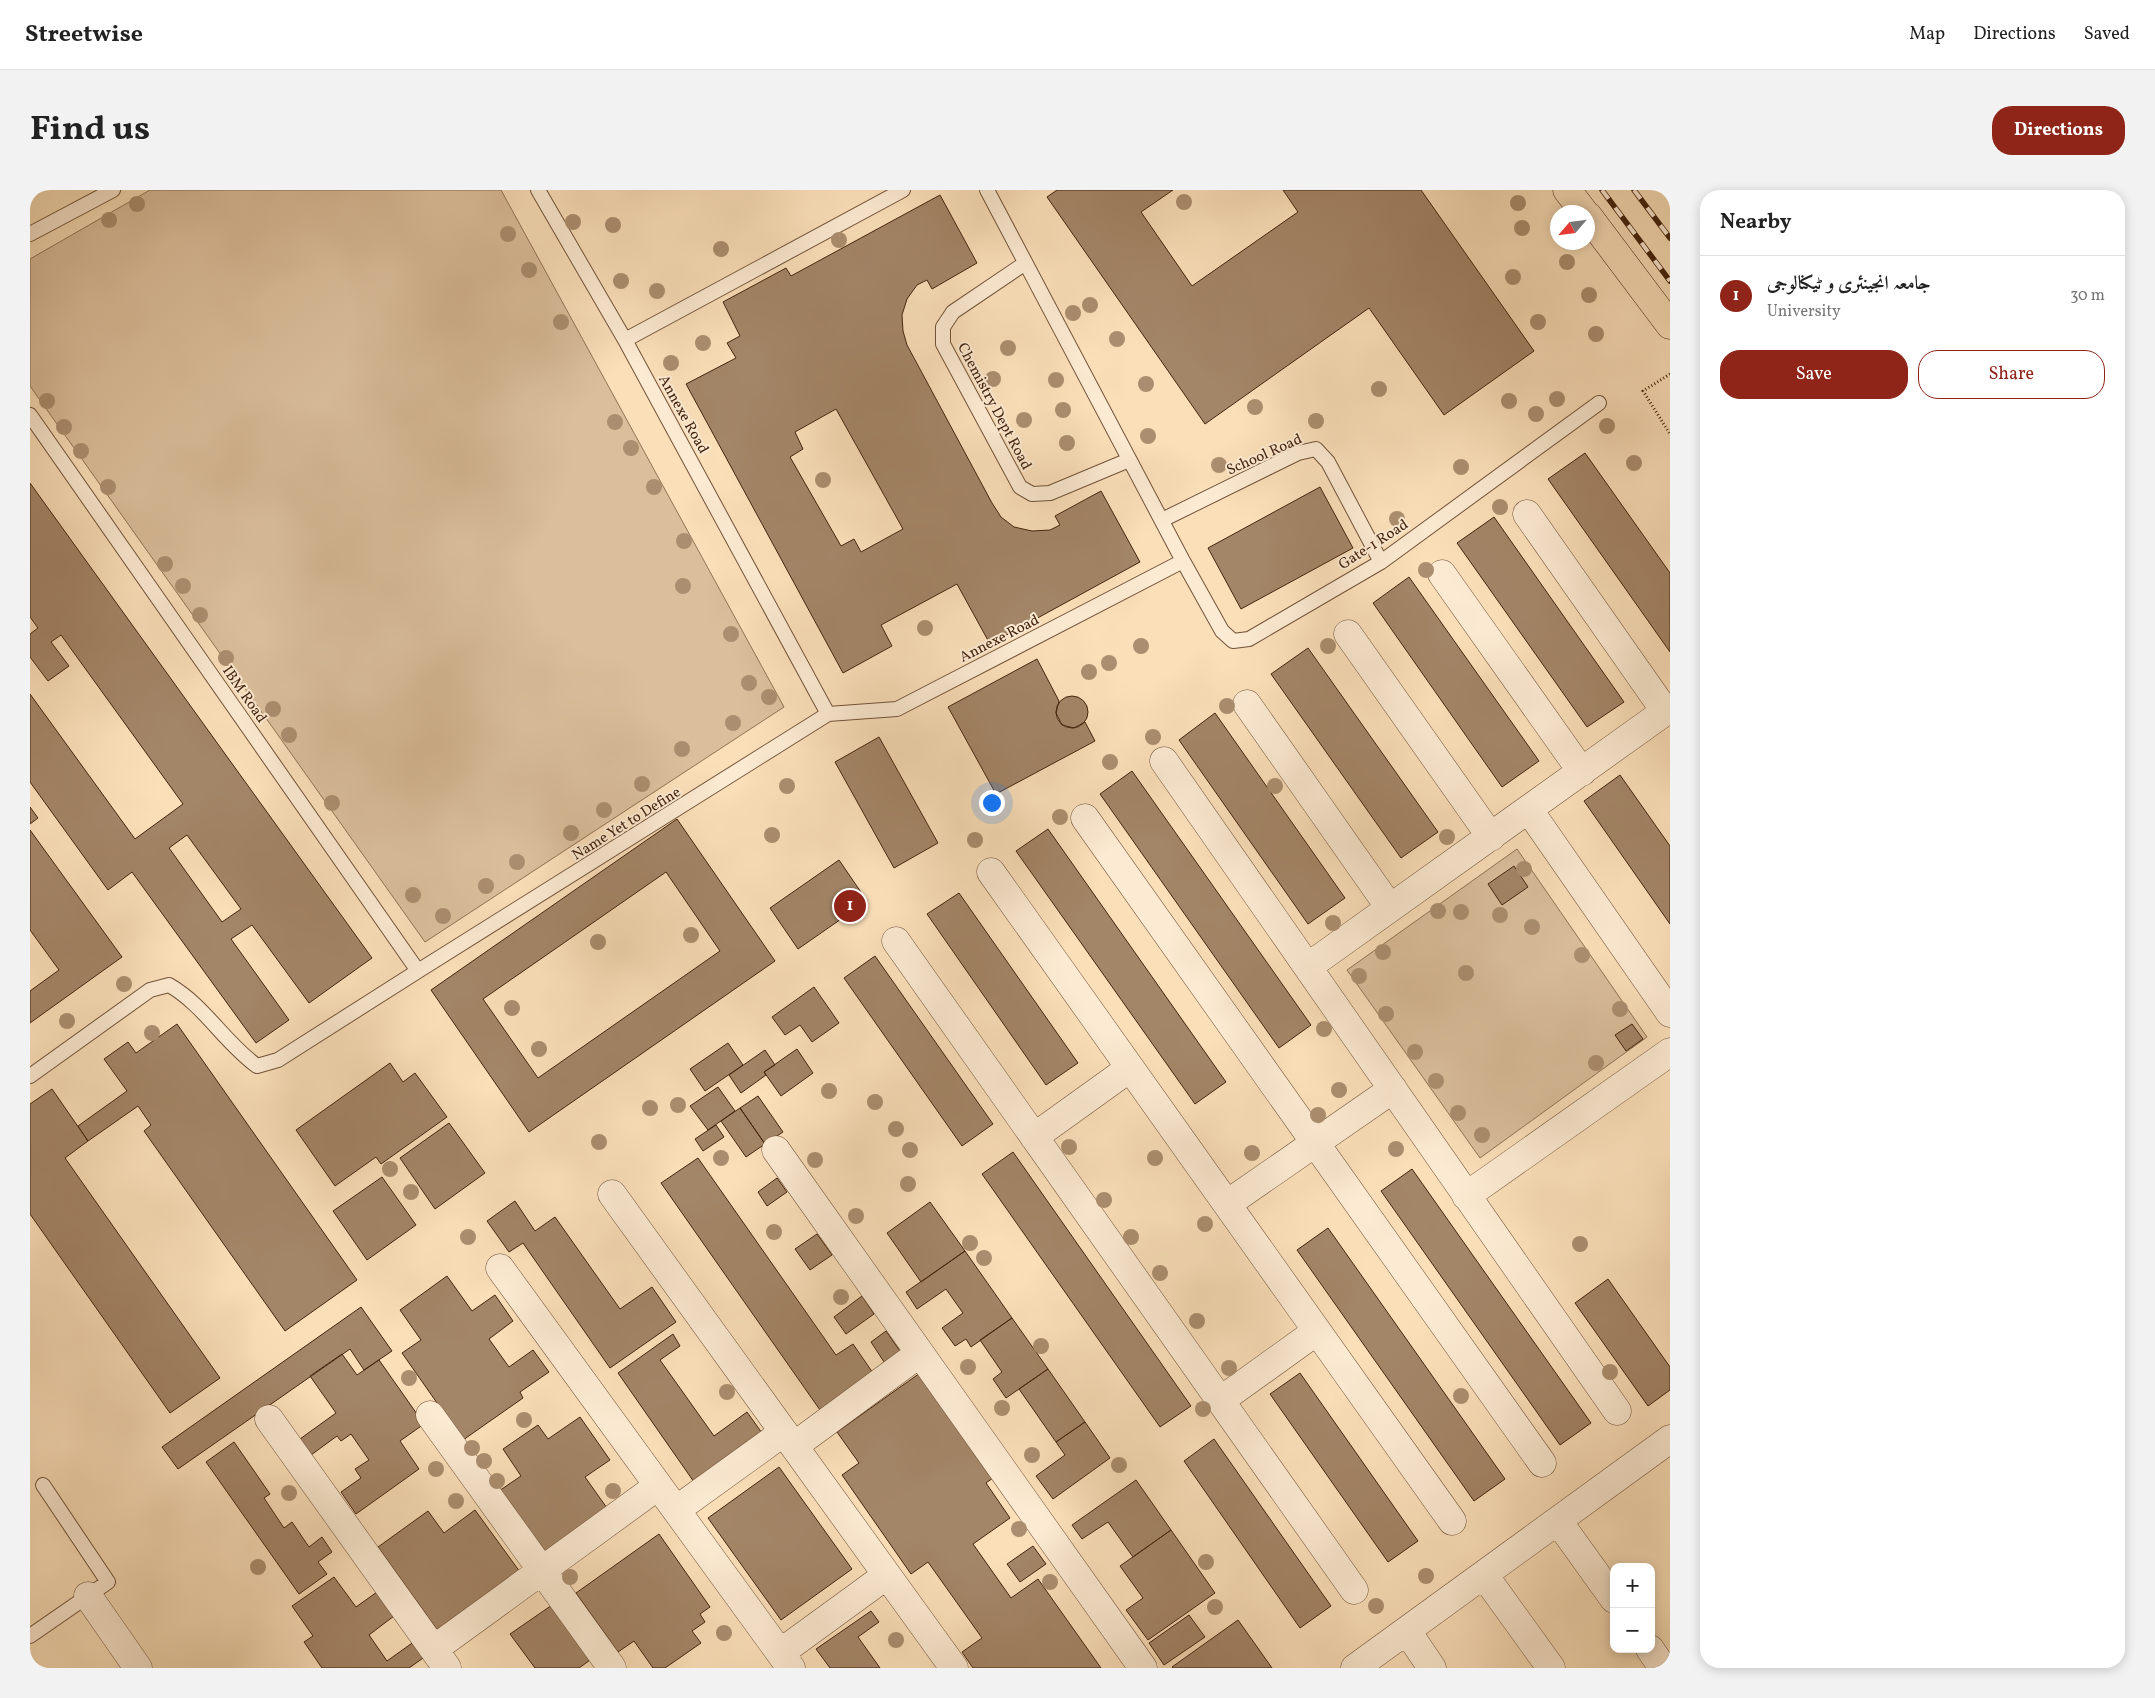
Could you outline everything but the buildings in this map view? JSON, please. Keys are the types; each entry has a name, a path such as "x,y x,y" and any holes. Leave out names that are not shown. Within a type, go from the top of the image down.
{"main road":[{"path":"1567,190 1579,205"},
{"path":"1595,225 1670,325"}],"street":[{"path":"1309,966 1668,710 1527,514"},
{"path":"1442,574 1582,772"},
{"path":"1348,634 1491,837"},
{"path":"1247,704 1390,908"},
{"path":"1164,761 1309,966 1466,1196 1617,1411"},
{"path":"1529,810 1670,1013"},
{"path":"1085,818 1542,1463"},
{"path":"991,872 1452,1521"},
{"path":"896,941 1354,1590"},
{"path":"1466,1196 1670,1052"},
{"path":"1034,1137 1130,1068"},
{"path":"1227,1204 1393,1089"},
{"path":"776,1150 1143,1668"},
{"path":"612,1194 954,1668"},
{"path":"500,1268 785,1661 887,1575"},
{"path":"1220,1400 1317,1331"},
{"path":"676,1510 920,1353"},
{"path":"430,1416 612,1668"},
{"path":"269,1418 441,1659 542,1572 658,1486"},
{"path":"1356,1668 1670,1439"},
{"path":"1558,1520 1610,1593"},
{"path":"1484,1574 1551,1668"},
{"path":"88,1596 138,1668"},
{"path":"1407,1631 1432,1668"}],"lane":[{"path":"30,234 112,190"},
{"name":"Annexe Road","path":"538,190 625,340 828,714 898,708 1183,561"},
{"path":"625,340 903,190"},
{"path":"987,190 1024,264 1183,561"},
{"name":"Chemistry Dept Road","path":"1024,264 953,312 943,327 943,344 1020,487 1032,494 1050,493 1129,460"},
{"name":"Gate-1 Road","path":"1183,561 1222,631 1233,641 1249,639 1381,562 1599,403"},
{"name":"IBM Road","path":"30,415 418,971"},
{"name":"School Road","path":"1162,520 1298,453 1316,449 1328,462 1381,562"},
{"name":"Name Yet to Define","path":"418,971 441,959 828,714"},
{"path":"30,1076 150,990 169,985 186,995 241,1054 257,1066 278,1060 418,971"},
{"path":"30,1636 108,1582 44,1485"}],"path":[{"path":"1670,374 1643,391 1670,434"}],"shaded area":[{"path":"150,190 501,190 784,707 425,942 30,386 30,259"},
{"path":"1517,849 1647,1037 1480,1158 1347,970"}],"railway":[{"path":"1602,190 1670,281"},
{"path":"1634,190 1670,238"}],"place":[{"name":"جامعہ انجینئری و ٹیکنالوجی","path":"850,906"}]}
